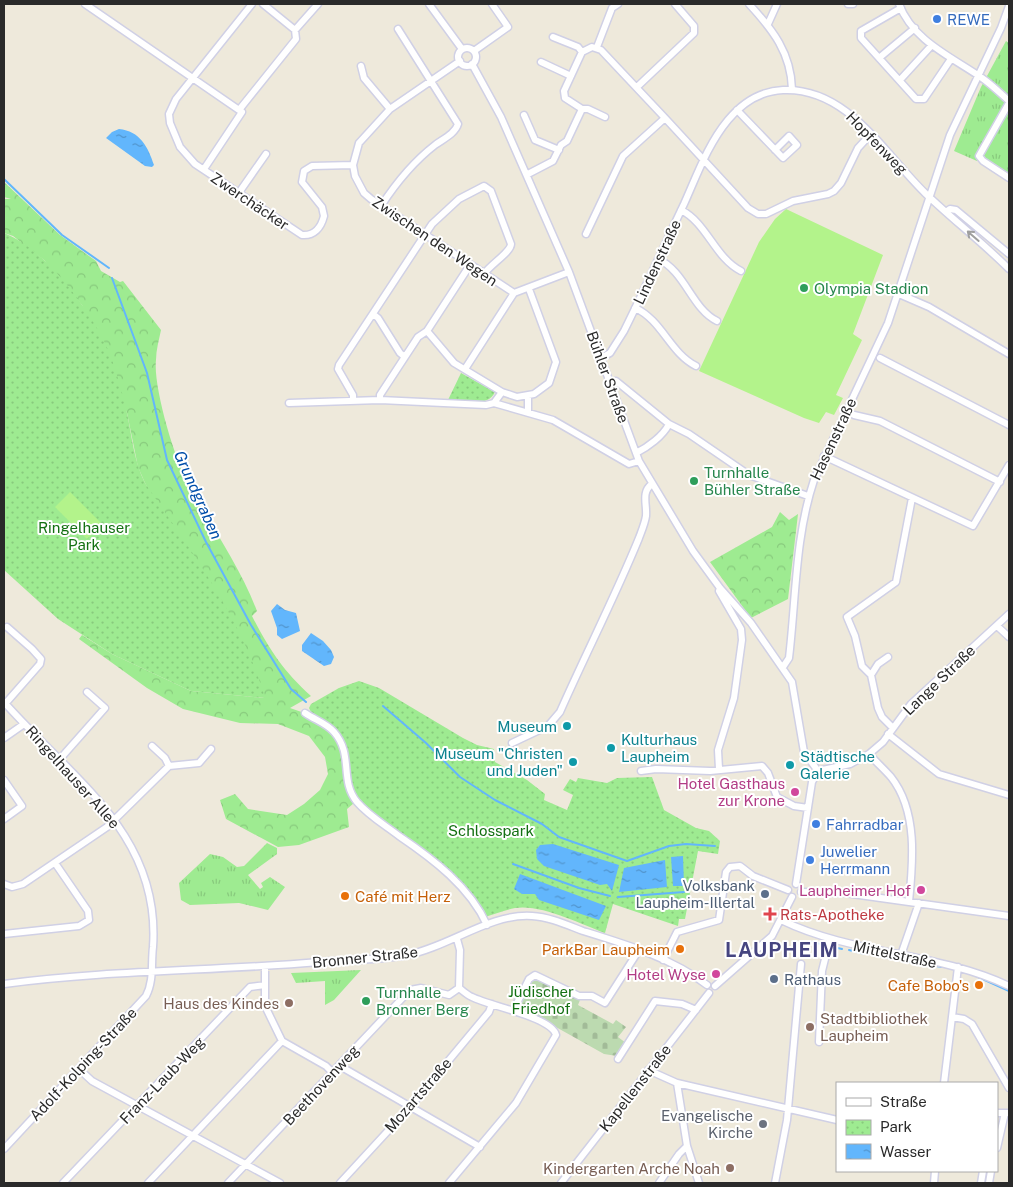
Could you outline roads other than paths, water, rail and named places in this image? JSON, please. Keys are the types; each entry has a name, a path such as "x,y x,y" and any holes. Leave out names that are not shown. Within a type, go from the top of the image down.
{"street":[{"path":"85,4 240,110"},
{"name":"Zwerchäcker","path":"252,4 172,105 170,123 180,147 195,164 238,194 297,233 310,235 320,227 324,216 322,207 302,182 304,171 312,166 354,165"},
{"path":"204,169 242,112 240,110 296,39 295,30 263,4"},
{"path":"295,30 318,4"},
{"path":"429,4 462,49"},
{"path":"474,51 508,26 492,4"},
{"path":"637,87 694,34 694,26 675,4"},
{"path":"749,4 768,24 783,46 788,60 792,90"},
{"path":"768,24 777,4"},
{"path":"848,4 853,4"},
{"path":"605,117 588,109 582,109 564,96 582,52 596,47 612,5"},
{"path":"951,59 924,99 916,99 861,38 861,31 900,6 914,28 932,45 977,75 1009,102 979,156 983,161 1009,178"},
{"name":"Hasenstraße","path":"783,667 789,658 792,615 808,496 824,456 888,323 950,134 1001,28 1009,6"},
{"path":"879,58 914,28"},
{"path":"381,206 410,168 457,128 456,121 398,29"},
{"path":"553,36 578,48 582,52"},
{"path":"900,80 932,45"},
{"path":"596,47 637,87 753,212 766,214 793,201 828,194 841,182 858,148 870,135"},
{"path":"468,48 474,51 476,58 472,64 465,65 460,61 459,53 462,49 468,48"},
{"path":"354,165 358,143 390,108 460,61"},
{"path":"541,62 571,76"},
{"name":"Bühler Straße","path":"472,64 501,117 528,174 570,272 639,461 693,551 720,588 751,623 783,667"},
{"path":"361,66 364,78 390,108"},
{"name":"Hopfenweg","path":"704,160 720,132 737,110 753,98 767,93 792,90 810,92 826,98 846,111 929,197 1009,269"},
{"path":"528,174 553,161 561,145 568,141 582,109"},
{"path":"737,110 775,150"},
{"path":"524,116 535,140 559,150"},
{"path":"586,234 622,156 665,118"},
{"path":"238,194 266,154"},
{"name":"Lindenstraße","path":"601,358 610,353 635,308 704,160"},
{"name":"Zwischen den Wegen","path":"354,165 355,176 364,193 514,293 529,289 570,272"},
{"path":"353,400 353,395 338,369 339,365 425,235 441,214 459,199 487,186 491,191 511,244 511,249 494,261 484,274"},
{"path":"946,212 950,208 956,210 1009,254"},
{"path":"681,210 694,218 728,261 740,271"},
{"path":"658,259 674,270 707,314 717,321"},
{"path":"380,400 380,395 418,337 427,331 470,265"},
{"path":"427,331 446,355 465,369 502,392 517,397 528,397 549,383 556,362 529,289"},
{"path":"465,369 514,293"},
{"path":"898,294 929,307 1009,354"},
{"path":"635,308 646,313 684,358 696,366"},
{"path":"373,314 378,318 405,357"},
{"path":"880,358 1009,425"},
{"path":"611,382 616,381 669,424 689,434 749,475 808,496"},
{"path":"494,403 502,392"},
{"path":"528,397 528,411"},
{"path":"289,403 353,400 486,405 494,403 528,411 569,428 629,464 639,461"},
{"path":"854,415 880,421 1000,482"},
{"path":"636,453 666,430 669,424"},
{"path":"824,456 973,526 1009,465"},
{"path":"512,743 548,726 560,712 615,595 644,526 646,488 652,484"},
{"path":"892,727 882,717 878,708 871,675 862,666 855,636 847,617 896,582 912,498"},
{"path":"719,769 718,750 734,698 742,640 741,629 718,591 720,588"},
{"name":"Lange Straße","path":"818,771 850,764 869,754 888,734 910,704 1009,614"},
{"path":"997,626 1009,637"},
{"path":"4,703 40,664 41,660 32,649 7,627"},
{"path":"871,675 878,664 888,657"},
{"path":"783,667 792,682 803,749 818,771 812,782 796,884"},
{"path":"59,760 106,708 87,692"},
{"name":"Ringelhauser Allee","path":"4,703 115,820 138,858 150,892 154,925 152,972"},
{"path":"305,713 326,725 341,742 347,764 346,783 359,804 442,868 478,907 486,925"},
{"path":"4,738 24,724"},
{"path":"888,734 939,774 1009,795"},
{"path":"152,746 165,758 169,766"},
{"path":"4,884 12,887 23,884 55,863 115,820 169,766 199,763 211,748"},
{"path":"869,754 892,778 907,810 912,868 909,902"},
{"path":"641,771 762,766 768,773 777,797 794,806 808,808"},
{"path":"4,780 22,806 4,819"},
{"path":"4,934 79,926 89,920 88,911 55,863"},
{"path":"663,960 677,932 719,920 726,872 730,867 740,866 754,876 788,890 792,897"},
{"path":"788,890 790,886 796,884"},
{"path":"792,897 798,897 801,892 800,886 796,884"},
{"path":"801,892 845,893 1009,916"},
{"path":"711,985 756,951 772,936 792,897"},
{"path":"901,955 918,903"},
{"name":"Bronner Straße","path":"4,984 76,975 265,967 407,955 457,939 486,925 516,916 540,917 639,950 711,985"},
{"name":"Mittelstraße","path":"781,920 830,939 958,967 1009,986"},
{"path":"449,1183 516,1103 555,1039 555,1031 536,1019 471,997 459,988 460,950 457,939"},
{"path":"819,1042 822,971 830,939"},
{"path":"513,1011 529,979 535,975 579,996 592,996 605,1003 639,950"},
{"path":"775,1183 788,1110 801,964"},
{"path":"265,967 267,1014 282,1041 326,1066 334,1073"},
{"path":"944,1082 958,967"},
{"name":"Adolf-Kolping-Straße","path":"4,1149 146,996 152,972"},
{"name":"Franz-Laub-Weg","path":"63,1183 250,987 265,985"},
{"name":"Kapellenstraße","path":"560,1183 708,993 714,992 711,985"},
{"name":"Beethovenweg","path":"228,1183 334,1073 410,990 415,988 449,995 459,988"},
{"path":"618,1059 655,1001 682,1004 696,1010"},
{"name":"Mozartstraße","path":"340,1183 410,1107 489,1012 492,1004"},
{"path":"952,1016 964,1019 972,1024 1009,1088"},
{"path":"148,1183 282,1041"},
{"path":"340,1066 480,1147"},
{"path":"79,1069 92,1081 192,1137 280,1183"},
{"path":"648,1070 677,1082 788,1110 836,1120"},
{"path":"677,1082 687,1146 699,1183"},
{"path":"998,1144 1007,1113"},
{"path":"659,1183 678,1154 687,1146"}],"water":[{"path":"119,129 132,133 142,141 152,158 154,165 152,167 145,166 106,138 112,132"},
{"path":"277,604 285,610 296,613 300,631 282,639 277,635 277,628 271,611"},
{"path":"311,633 323,641 331,650 334,657 331,664 324,666 302,651 302,645"},
{"path":"553,844 619,865 612,891 607,884 600,885 544,866 537,859 536,850 540,845"},
{"path":"683,856 684,886 673,886 671,857"},
{"path":"665,860 667,887 619,892 624,868"},
{"path":"520,874 606,906 599,920 539,900 535,894 522,894 514,889"}],"waterway":[{"name":"Grundgraben","path":"4,179 62,235 109,268"},
{"name":"Grundgraben","path":"112,278 147,373 167,460 206,542 251,625 291,689 306,702"},
{"name":"Grundgraben","path":"383,706 426,743 460,777 495,800 542,824 559,837 627,861 669,846 686,844 715,846"},
{"path":"513,864 579,888 610,896"},
{"path":"618,897 684,892"},
{"path":"806,941 826,945"},
{"path":"833,947 842,949"},
{"path":"849,950 865,954"},
{"path":"872,955 942,967"},
{"path":"976,976 1009,991"}],"place":[{"name":"REWE","path":"937,19"},
{"name":"Olympia Stadion","path":"804,288"},
{"name":"Turnhalle Bühler Straße","path":"694,481"},
{"name":"Museum","path":"567,726"},
{"name":"Kulturhaus Laupheim","path":"611,748"},
{"name":"Museum \"Christen und Juden\"","path":"573,762"},
{"name":"Städtische Galerie","path":"790,765"},
{"name":"Hotel Gasthaus zur Krone","path":"795,792"},
{"name":"Fahrradbar","path":"816,824"},
{"name":"Juwelier Herrmann","path":"810,860"},
{"name":"Laupheimer Hof","path":"921,890"},
{"name":"Volksbank Laupheim-Illertal","path":"765,894"},
{"name":"Café mit Herz","path":"345,896"},
{"name":"Rats-Apotheke","path":"770,914"},
{"name":"ParkBar Laupheim","path":"680,949"},
{"name":"Hotel Wyse","path":"716,974"},
{"name":"Rathaus","path":"774,979"},
{"name":"Cafe Bobo's","path":"979,985"},
{"name":"Turnhalle Bronner Berg","path":"366,1001"},
{"name":"Haus des Kindes","path":"289,1003"},
{"name":"Stadtbibliothek Laupheim","path":"810,1027"},
{"name":"Evangelische Kirche","path":"763,1124"},
{"name":"Kindergarten Arche Noah","path":"730,1168"}],"district":[{"name":"LAUPHEIM","path":"782,950"}],"park label":[{"name":"Ringelhauser Park","path":"84,536"},
{"name":"Schlosspark","path":"491,830"},
{"name":"Jüdischer Friedhof","path":"541,1000"}]}
